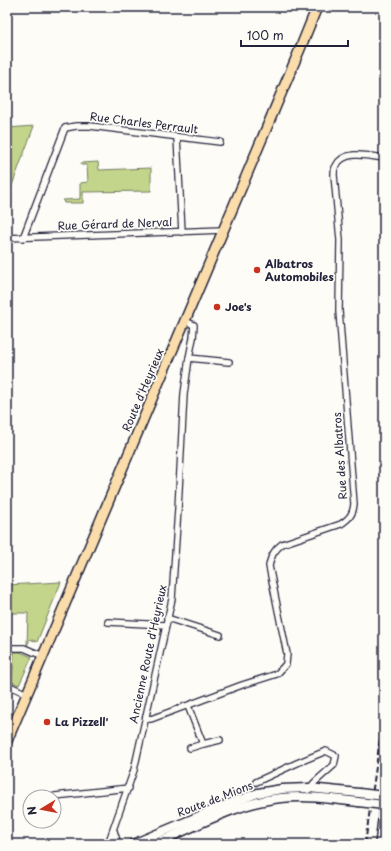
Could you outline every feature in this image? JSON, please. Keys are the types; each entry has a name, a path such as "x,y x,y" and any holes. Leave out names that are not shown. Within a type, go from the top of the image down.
{"main road":[{"name":"Route d'Heyrieux","path":"7,741 317,7"},
{"name":"Route d'Heyrieux","path":"300,49 321,7"},
{"name":"Route de Mions","path":"133,844 258,793 282,789 309,788 359,797"},
{"path":"359,797 384,796"},
{"name":"Route de Mions","path":"155,844 232,811 261,801 303,797 359,797"},
{"path":"359,797 384,804"}],"street":[{"name":"Rue Charles Perrault","path":"23,238 65,128 90,126 220,142"},
{"path":"177,137 182,232"},
{"name":"Rue des Albatros","path":"146,718 151,719 276,674 286,664 287,654 269,566 271,557 275,550 282,544 341,524 353,513 354,504 339,311 340,240 334,176 336,166 341,159 349,155 384,158"},
{"name":"Rue Gérard de Nerval","path":"7,238 223,230"},
{"name":"Ancienne Route d'Heyrieux","path":"108,844 129,788 166,625 173,583 184,394 194,325 185,321"},
{"path":"189,358 229,362"},
{"path":"167,618 220,635"},
{"path":"108,622 166,625"},
{"path":"7,648 24,648 42,656"},
{"path":"7,687 12,687 27,694"},
{"path":"188,706 203,744"},
{"path":"190,748 220,740"},
{"path":"256,782 326,751 336,756 334,765 309,788 303,797"},
{"path":"62,795 129,788"},
{"path":"378,844 384,804"},
{"path":"114,831 118,844"}],"green space":[{"path":"34,126 7,199 7,128"},
{"path":"98,162 99,170 151,168 151,191 83,192 83,203 64,203 63,200 80,199 80,183 88,182 87,165 81,165 81,163"},
{"path":"61,582 37,642 30,639 27,646 28,613 7,613 7,585"},
{"path":"14,652 20,652 32,657 19,685 12,682"}],"railway":[{"path":"365,844 384,711"}],"place":[{"name":"Albatros Automobiles","path":"257,270"},
{"name":"Joe's","path":"217,307"},
{"name":"La Pizzell'","path":"47,722"}]}
